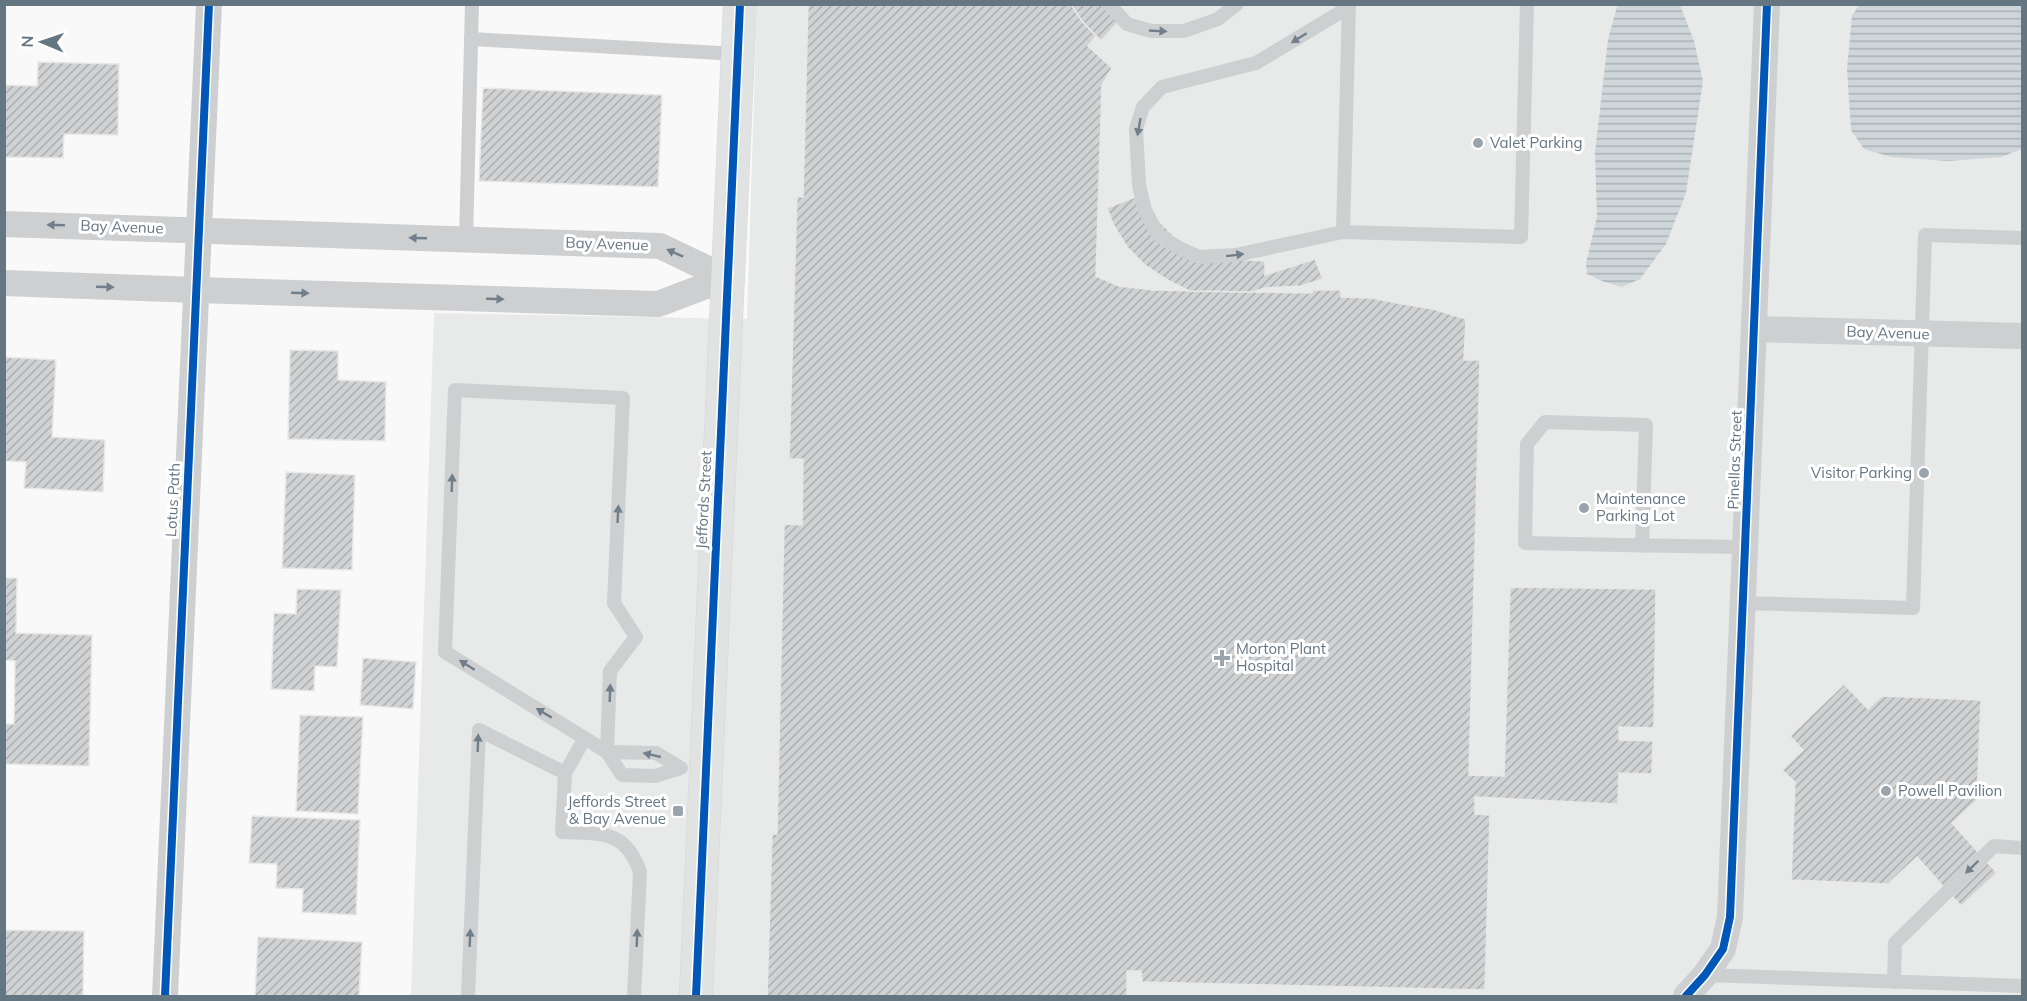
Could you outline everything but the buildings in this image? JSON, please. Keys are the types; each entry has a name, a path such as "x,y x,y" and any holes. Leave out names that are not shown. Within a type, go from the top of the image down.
{"street":[{"name":"Lotus Path","path":"165,996 209,4"},
{"name":"Jeffords Street","path":"696,996 694,768 727,278 740,4"},
{"name":"Pinellas Street","path":"1686,996 1705,975 1723,949 1730,917 1767,4"},
{"name":"Bay Avenue","path":"4,224 660,246 727,278"},
{"path":"4,283 658,304 727,278"},
{"name":"Bay Avenue","path":"1754,329 2022,336"}],"lane":[{"path":"466,239 472,4"},
{"path":"1109,4 1127,24 1151,31 1184,31 1218,19 1237,4"},
{"path":"1349,6 1256,63 1162,87 1143,107 1136,129 1139,185 1145,210 1158,235 1199,257 1236,255 1343,232 1521,237 1527,4"},
{"path":"1343,232 1349,6"},
{"path":"471,39 737,54"},
{"path":"1743,603 1913,609 1925,235 2022,238"},
{"path":"607,752 610,671 636,637 614,603 623,398 455,390 445,652 607,752 621,774 655,776 694,768"},
{"path":"1642,546 1646,424 1545,422 1527,444 1525,543 1642,546 1745,547"},
{"path":"468,996 479,730 565,773"},
{"path":"585,738 565,773 562,832 604,834 619,839 634,855 640,872 634,996"},
{"path":"607,752 656,753 694,768"},
{"path":"1894,982 1895,943 1994,846 2022,848"},
{"path":"1705,975 2022,986"}],"shaded area":[{"name":"Morton Plant Hospital","path":"757,5 2022,5 2022,996 411,996 434,313 747,319"},
{"path":"1620,5 1680,5 1694,41 1703,81 1686,193 1666,244 1640,279 1622,287 1587,274 1586,263 1597,217 1595,153 1608,39 1617,7"},
{"path":"1859,5 2022,5 2022,149 2001,157 1948,161 1891,157 1864,149 1851,130 1847,69 1852,16"}],"cycle path":[{"path":"165,996 209,4"},
{"path":"696,996 740,4"},
{"path":"1686,996 1705,975 1723,949 1730,917 1767,4"}],"place":[{"name":"Valet Parking","path":"1478,143"},
{"name":"Visitor Parking","path":"1924,473"},
{"name":"Maintenance Parking Lot","path":"1584,508"},
{"name":"Morton Plant Hospital","path":"1222,658"},
{"name":"Powell Pavilion","path":"1886,791"},
{"name":"Jeffords Street & Bay Avenue","path":"678,811"}]}
